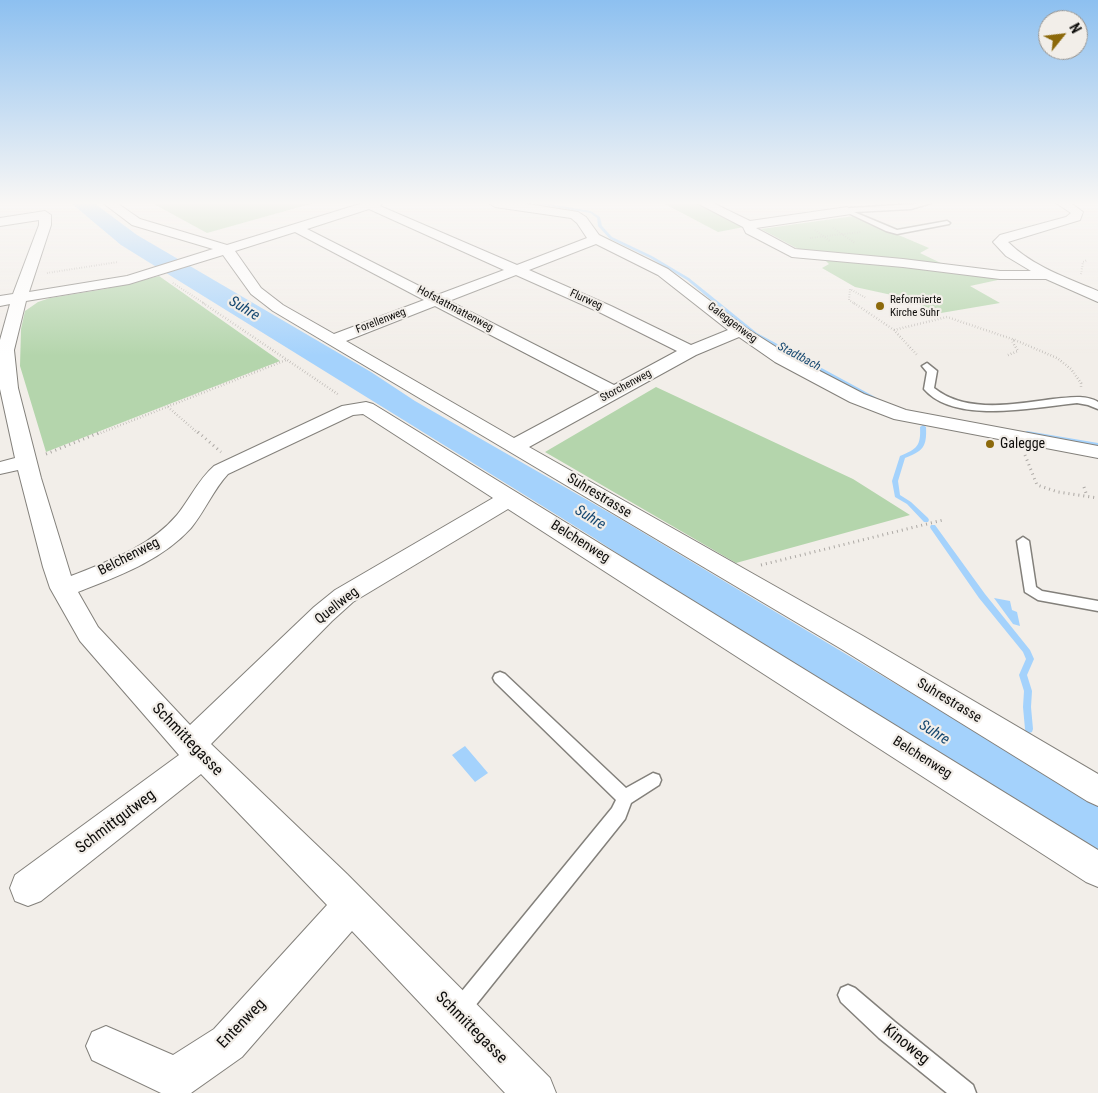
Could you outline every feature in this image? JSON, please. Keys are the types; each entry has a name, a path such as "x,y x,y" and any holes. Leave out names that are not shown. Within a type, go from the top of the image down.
{"street":[{"name":"Schmittegasse","path":"32,254 16,292 10,328 3,351 9,388 13,464 63,588 90,634 195,750 353,906 456,1014 535,1093"},
{"path":"16,292 99,286 161,271 216,254"},
{"name":"Suhrestrasse","path":"230,254 256,291 278,308 853,642 1098,791"},
{"name":"Hofstattmattenweg","path":"347,254 613,392"},
{"name":"Flurweg","path":"484,254 605,308 690,351"},
{"name":"Forellenweg","path":"333,340 557,254"},
{"name":"Galeggenweg","path":"627,254 663,272 740,331 814,377 857,398 901,415 1098,452"},
{"path":"803,254 1000,275 1048,275"},
{"path":"1013,254 1048,275 1098,297"},
{"name":"Storchenweg","path":"515,446 690,351 740,331"},
{"name":"Belchenweg","path":"63,588 127,561 149,550 170,535 184,521 211,479 221,470 349,410 366,408 1098,870"},
{"name":"Quellweg","path":"195,750 208,730 323,614 344,596 510,498"},
{"name":"Schmittgutweg","path":"28,888 195,750"},
{"name":"Entenweg","path":"106,1046 176,1078 228,1043 331,926 353,906"}],"lane":[{"path":"927,366 932,371 929,389 933,395 954,404 984,407 1077,400 1091,402 1098,406"},
{"path":"1023,541 1030,589 1038,595 1098,606"},
{"path":"500,678 625,798"},
{"path":"456,1014 619,813 625,798 653,780"},
{"name":"Kinoweg","path":"848,994 887,1030 965,1093"}],"path":[{"path":"872,254 882,261"},
{"path":"16,292 118,262"},
{"path":"161,271 286,360 359,408"},
{"path":"866,298 850,289 849,300 894,330 914,351"},
{"path":"894,330 947,317 1014,340 1065,363 1081,383 1081,388"},
{"path":"1008,355 1018,350 1012,341 1014,340"},
{"path":"13,464 168,407 286,360"},
{"path":"168,407 234,463"},
{"path":"1032,472 1037,485 1044,488 1098,498"},
{"path":"1084,487 1087,496"},
{"path":"734,574 777,560 943,520"}],"green space":[{"path":"831,254 922,254 947,266"},
{"path":"823,258 1007,278 970,286 1000,303 941,313 901,297 855,287 822,268 829,264"},
{"path":"159,276 280,361 46,452 20,366 21,329 25,311 38,302 50,298 105,289"},
{"path":"656,387 853,479 910,515 736,563 545,452"}],"water":[{"path":"994,598 1010,601 1012,610 1017,612 1020,626 1013,624"},
{"path":"465,746 488,773 475,782 452,755"}],"waterway":[{"name":"Suhre","path":"152,254 360,378 404,408 608,529 1098,836"},
{"name":"Stadtbach","path":"645,254 688,279 755,334 885,404"},
{"path":"923,427 922,444 918,450 902,457 895,481 897,496 909,503 926,520"},
{"name":"Stadtbach","path":"1027,433 1098,445"},
{"path":"933,527 982,596 1026,650 1030,659 1023,675 1028,691 1029,729"}],"place":[{"name":"Reformierte Kirche Suhr","path":"880,306"},
{"name":"Galegge","path":"990,444"}]}
